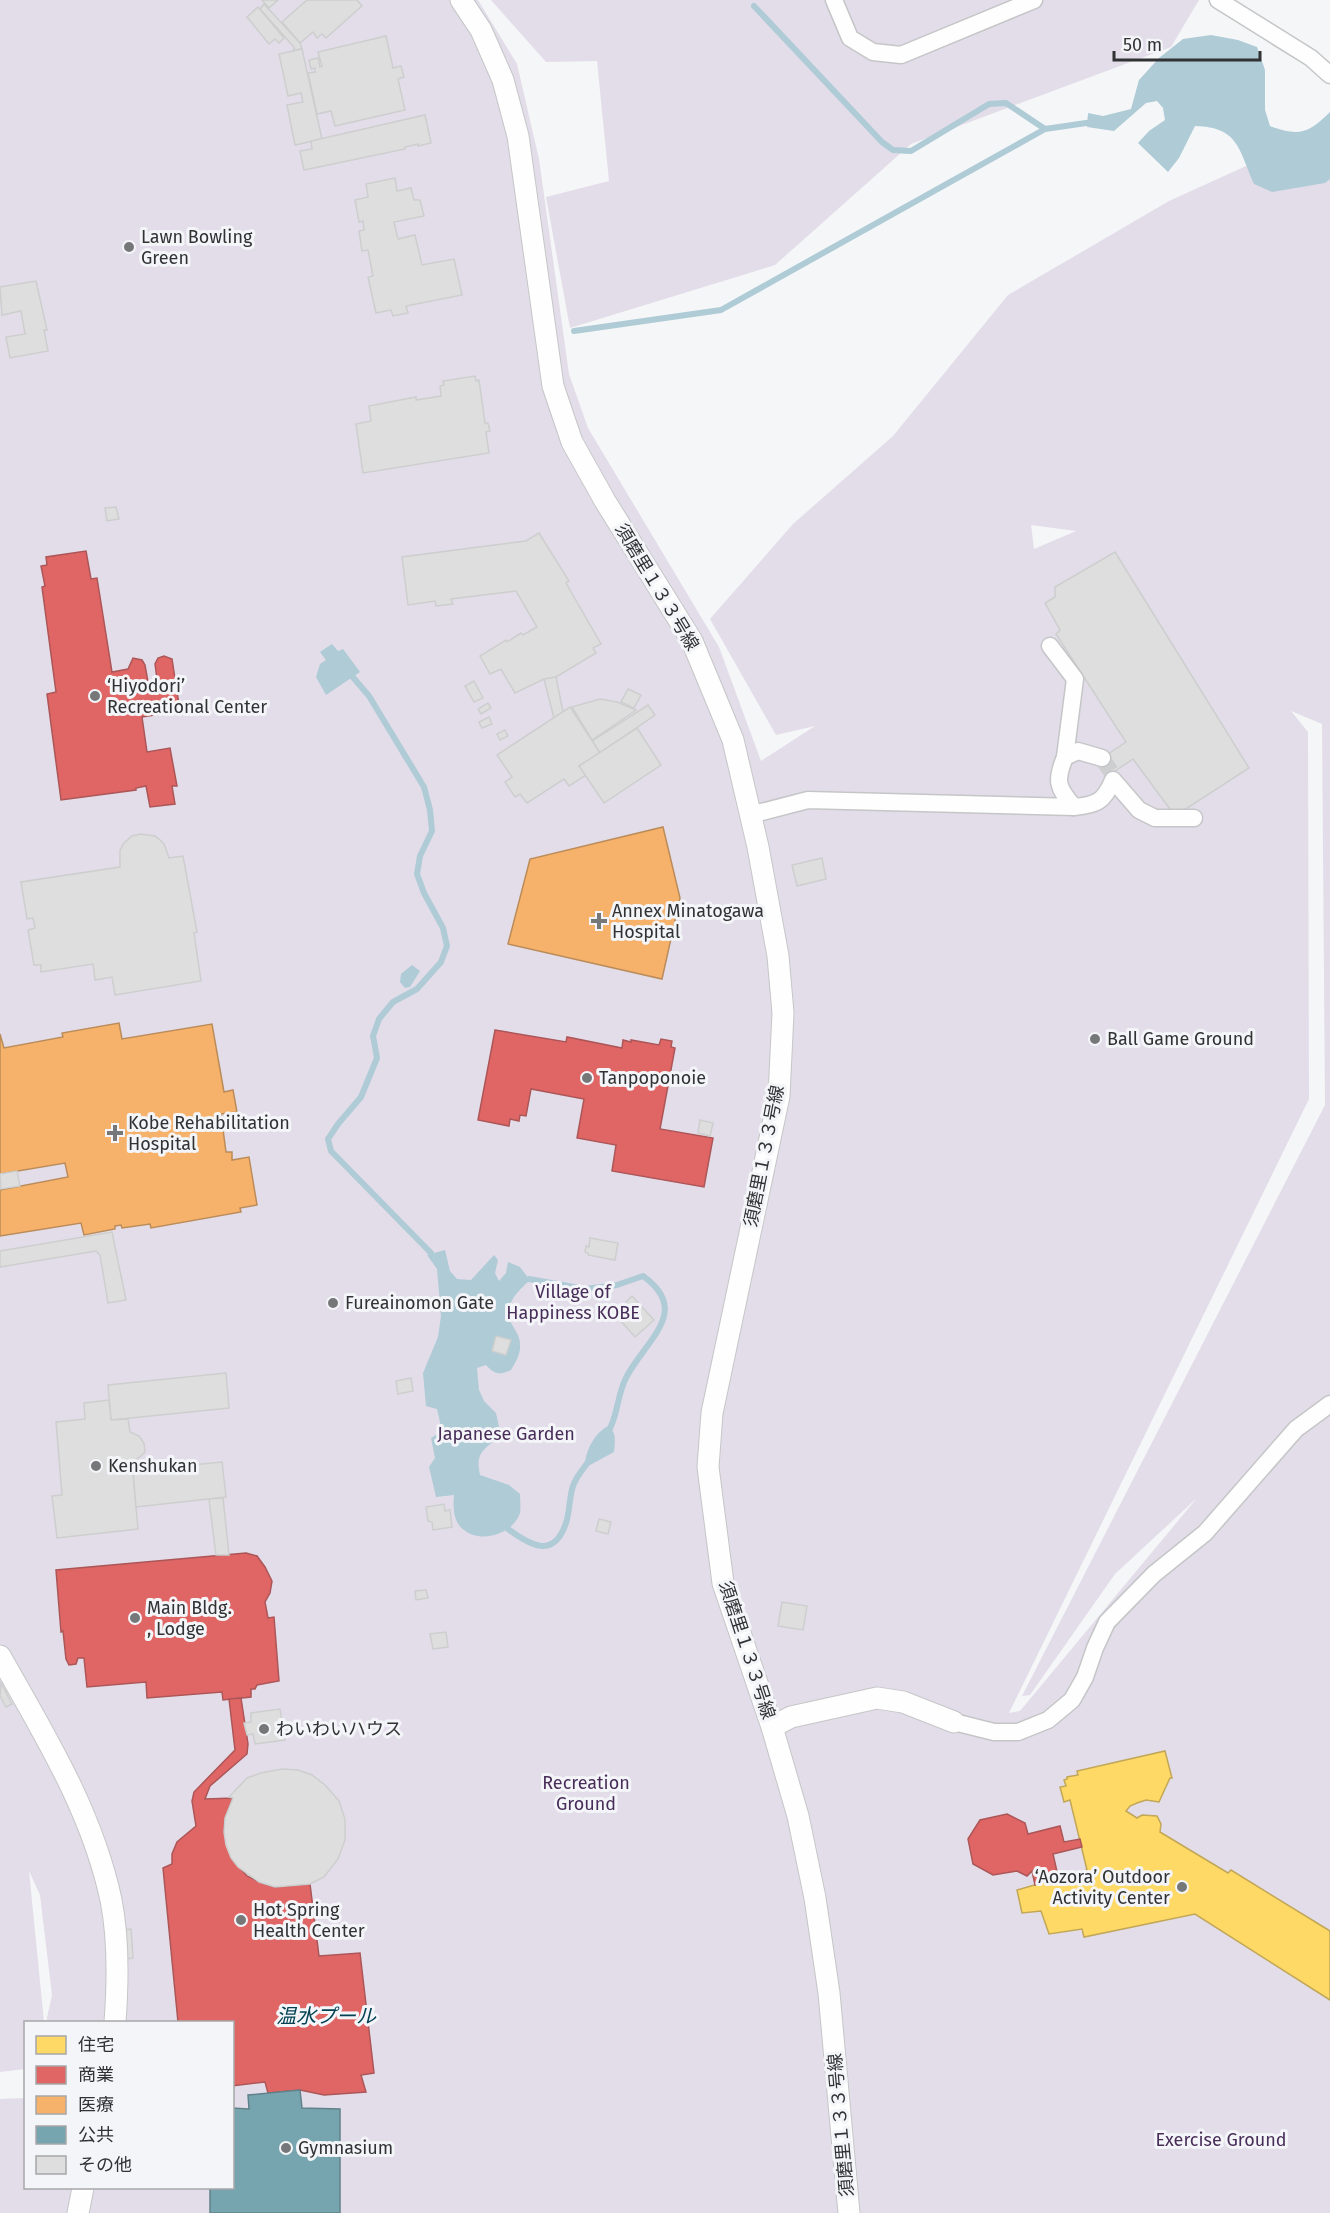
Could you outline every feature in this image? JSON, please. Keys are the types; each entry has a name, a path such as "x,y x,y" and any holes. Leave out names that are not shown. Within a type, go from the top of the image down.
{"street":[{"name":"須磨里１３３号線","path":"461,0 482,30 503,80 518,136 553,386 572,441 605,501 692,641 733,740 778,956 783,1013 779,1090 712,1413 708,1467 723,1583 772,1727 798,1816 815,1898 829,1993 849,2213"},
{"path":"834,0 850,38 873,52 901,55 1034,0"},
{"path":"1218,0 1311,58 1330,75"},
{"path":"1050,646 1075,679 1065,757 1057,774 1061,792 1074,807"},
{"path":"1065,757 1078,751 1102,758"},
{"path":"750,814 808,800 1074,807 1093,805 1107,794 1112,776 1139,810 1155,818 1194,818"},
{"path":"772,1727 791,1717 877,1698 903,1702 954,1722 994,1732 1018,1732 1048,1720 1072,1700 1085,1677 1107,1622 1154,1574 1205,1533 1296,1429 1330,1404"},
{"path":"0,1656 76,1793 104,1872 111,1902 116,1942 114,2021"},
{"path":"78,2213 83,2189"}],"green space":[{"name":"Village of Happiness KOBE","path":"0,0 478,0 517,64 539,159 569,374 588,428 719,647 761,761 815,726 776,735 710,619 793,524 893,436 1008,295 1169,201 1330,128 1330,2213 0,2213 0,2099 24,2098 24,2189 234,2189 234,2021 46,2021 52,1995 40,1895 29,1871 44,2021 24,2021 24,2069 0,2072","holes":["1031,525 1076,531 1034,549","1291,711 1322,724 1325,1105 1022,1696 1030,1695 1115,1574 1197,1498 1020,1711 1009,1713 1309,1099 1308,732"]},
{"path":"491,0 1199,0 1171,47 911,144 775,265 570,328 546,197 609,181 597,61 546,62"}],"water":[{"path":"1211,35 1238,40 1257,47 1265,70 1265,110 1270,126 1289,131 1303,131 1316,125 1330,112 1330,179 1325,183 1272,192 1254,184 1235,143 1229,136 1210,127 1195,126 1179,158 1168,172 1138,143 1149,131 1165,120 1163,108 1157,101 1146,103 1114,131 1087,127 1088,113 1103,116 1131,109 1139,80 1159,58 1183,39"},
{"path":"332,644 338,651 343,649 360,672 326,695 316,677 320,664 326,660 320,652"},
{"path":"412,965 420,971 410,987 405,988 400,982 401,974"},
{"path":"445,1250 450,1271 457,1279 471,1280 494,1255 498,1260 495,1273 499,1281 506,1273 508,1262 520,1267 529,1279 514,1298 508,1313 520,1344 519,1354 513,1367 501,1373 492,1371 486,1365 477,1368 479,1390 484,1401 496,1413 501,1436 482,1452 479,1461 480,1475 509,1485 520,1494 520,1513 516,1520 496,1535 479,1536 460,1527 454,1514 454,1495 436,1497 429,1467 435,1458 431,1438 442,1431 437,1409 426,1406 423,1373 438,1337 441,1316 437,1269 427,1255"},
{"path":"608,1426 614,1434 614,1452 590,1465 585,1462 590,1446 599,1433"}],"building: 住宅":[{"path":"1165,1751 1172,1778 1159,1802 1146,1800 1130,1806 1126,1811 1137,1818 1142,1815 1157,1816 1161,1824 1160,1832 1228,1873 1231,1870 1330,1931 1330,2000 1195,1914 1084,1937 1082,1929 1049,1934 1041,1911 1022,1913 1017,1890 1087,1870 1070,1800 1064,1802 1060,1787 1066,1786 1064,1780 1067,1777 1078,1775 1077,1771"}],"building: 商業":[{"path":"86,551 91,579 97,578 112,672 128,669 133,658 142,660 148,682 157,679 155,664 158,658 164,656 172,659 180,711 142,717 147,752 170,748 177,786 172,786 175,804 150,807 146,786 136,788 136,790 61,800 47,694 56,692 41,566 47,565 46,557"},
{"path":"495,1030 566,1042 567,1037 622,1048 623,1040 659,1045 661,1039 672,1041 671,1047 675,1048 660,1129 713,1138 704,1187 612,1171 616,1145 577,1138 584,1099 531,1089 526,1116 520,1115 519,1121 510,1119 509,1126 478,1120"},
{"path":"246,1553 257,1556 272,1581 270,1593 265,1602 268,1618 274,1617 279,1681 257,1685 255,1689 251,1689 251,1697 223,1700 222,1692 147,1698 146,1682 87,1687 84,1658 78,1658 76,1664 69,1665 66,1659 63,1631 61,1632 56,1570"},
{"name":"Hot Spring Health Center","path":"241,1698 248,1744 247,1754 210,1786 205,1799 233,1798 225,1818 224,1832 231,1858 247,1876 275,1887 310,1884 319,1956 360,1953 374,2073 361,2075 366,2092 324,2095 300,2090 268,2093 265,2082 234,2086 234,2021 178,2021 163,1868 172,1864 172,1854 177,1842 196,1826 192,1801 194,1792 235,1750 229,1699"},
{"path":"1007,1814 1025,1823 1028,1834 1060,1826 1064,1842 1080,1839 1082,1847 1053,1854 1058,1876 1035,1885 1032,1871 1027,1876 1017,1871 993,1875 973,1864 968,1839 980,1820"}],"building: 医療":[{"path":"663,827 680,898 662,979 508,944 530,859"},
{"path":"119,1023 122,1039 212,1024 224,1092 233,1090 237,1112 221,1114 226,1152 232,1152 232,1160 249,1157 257,1205 240,1208 241,1212 151,1228 150,1224 122,1228 121,1225 115,1226 115,1229 84,1235 81,1223 0,1236 0,1190 68,1177 65,1163 0,1174 0,1034 4,1048 63,1037 62,1033"}],"building: 公共":[{"name":"Gymnasium","path":"300,2090 302,2108 340,2109 340,2213 210,2213 210,2189 234,2189 234,2108 249,2109 248,2095"}],"building: その他":[{"path":"262,0 278,0 269,8"},
{"path":"307,0 357,0 362,6 326,38 322,34 317,38 313,32 300,43 282,22"},
{"path":"264,4 300,43 302,49 294,50 294,47 260,9"},
{"path":"258,7 284,38 279,43 275,39 269,44 247,17"},
{"path":"386,36 393,68 401,66 404,77 398,79 405,110 335,126 331,111 317,114 308,73 315,72 315,68 311,69 309,60 318,58 320,67 322,66 318,52"},
{"path":"302,49 322,139 295,145 287,105 303,102 301,93 288,96 279,54"},
{"path":"425,115 431,143 304,170 300,151 312,149 311,141"},
{"path":"395,178 397,191 411,188 414,200 420,200 424,216 394,222 398,239 415,235 422,265 454,259 462,295 406,306 408,313 393,316 391,310 376,313 368,277 373,276 368,250 362,251 359,231 364,230 363,221 359,222 355,200 368,197 366,184"},
{"path":"36,281 47,330 44,330 48,351 10,358 6,337 25,334 21,311 2,315 0,287"},
{"path":"475,376 476,381 479,380 485,423 488,423 490,431 486,432 489,453 363,473 356,424 371,421 369,406 416,397 416,400 441,396 440,386 444,385 443,381"},
{"path":"116,507 119,519 107,521 105,508"},
{"path":"539,533 569,581 566,583 601,644 593,648 596,653 556,677 544,679 515,693 501,669 490,674 480,656 506,640 507,642 537,627 516,591 451,599 453,604 436,606 435,601 408,605 402,557 526,541"},
{"path":"1115,552 1249,768 1175,816 1133,759 1106,777 1096,762 1126,742 1056,634 1060,630 1045,603 1055,597 1055,587"},
{"path":"556,677 563,712 554,718 544,679"},
{"path":"474,681 483,698 474,702 465,686"},
{"path":"628,689 641,695 634,708 621,702"},
{"path":"600,699 617,702 636,710 592,740 572,707"},
{"path":"488,703 491,708 481,714 478,709"},
{"path":"648,705 655,715 600,753 592,741"},
{"path":"570,707 600,753 579,766 586,775 569,786 564,779 527,803 520,794 515,797 505,782 512,777 497,755"},
{"path":"489,717 492,724 482,728 479,722"},
{"path":"637,728 661,765 604,803 579,766"},
{"path":"505,730 508,736 500,740 497,734"},
{"path":"140,834 155,836 160,840 169,858 183,856 197,932 194,933 201,981 115,995 112,977 95,980 93,964 41,972 41,965 34,965 28,930 35,928 33,918 27,919 21,882 120,867 120,850 124,843 132,836"},
{"path":"822,858 826,879 797,886 792,865"},
{"path":"700,1120 713,1123 710,1136 698,1133"},
{"path":"17,1171 20,1186 1,1189 0,1174"},
{"path":"112,1232 126,1300 108,1303 100,1255 96,1251 0,1267 0,1251"},
{"path":"590,1238 618,1243 615,1260 588,1255 585,1252 586,1246 589,1247"},
{"path":"632,1296 654,1320 635,1337 620,1320 623,1318 618,1312"},
{"path":"496,1336 511,1340 506,1355 492,1351"},
{"path":"226,1373 229,1408 111,1420 108,1385"},
{"path":"411,1378 413,1391 398,1394 396,1381"},
{"name":"Kenshukan","path":"109,1400 111,1420 128,1419 130,1432 139,1436 144,1443 145,1452 132,1462 138,1529 57,1538 52,1496 62,1495 56,1422 85,1419 84,1403"},
{"path":"222,1462 226,1497 136,1507 133,1471"},
{"path":"223,1498 229,1555 216,1555 209,1499"},
{"path":"444,1504 445,1511 450,1510 452,1527 433,1530 432,1522 428,1521 426,1507"},
{"path":"599,1519 611,1522 608,1534 596,1531"},
{"path":"426,1590 428,1598 416,1600 415,1591"},
{"path":"782,1602 807,1606 803,1630 778,1626"},
{"path":"446,1632 448,1647 433,1649 430,1634"},
{"path":"1,1683 12,1704 6,1707 0,1696"},
{"name":"わいわいハウス","path":"280,1709 285,1740 255,1744 253,1734 247,1735 244,1723 251,1722 251,1713"},
{"path":"282,1769 298,1770 312,1775 325,1785 339,1801 345,1819 345,1840 338,1859 324,1877 310,1884 275,1887 259,1882 238,1867 231,1858 226,1845 225,1818 233,1798 229,1797 247,1778"},
{"path":"131,1929 133,1958 126,1959 123,1930"}],"waterway":[{"path":"754,6 882,142 893,150 911,151 989,104 1006,103 1045,129 1093,122"},
{"path":"574,331 721,310 1045,129"},
{"path":"351,675 369,696 424,787 432,831 420,856 417,874 424,893 443,928 447,946 441,962 417,989 393,1002 379,1019 373,1036 377,1058 361,1097 328,1139 331,1151 431,1253"},
{"path":"529,1279 585,1289 617,1285 643,1276 657,1289 664,1301 664,1314 660,1326 627,1376 608,1432"},
{"path":"508,1529 533,1544 541,1546 555,1542 566,1523 574,1482 591,1458"}],"tunnel":[{"path":"1102,758 1112,773"}],"place":[{"name":"Lawn Bowling Green","path":"129,247"},
{"name":"‘Hiyodori’ Recreational Center","path":"95,696"},
{"name":"Annex Minatogawa Hospital","path":"599,921"},
{"name":"Ball Game Ground","path":"1095,1039"},
{"name":"Tanpoponoie","path":"587,1078"},
{"name":"Kobe Rehabilitation Hospital","path":"115,1133"},
{"name":"Fureainomon Gate","path":"333,1303"},
{"name":"Kenshukan","path":"96,1466"},
{"name":"Main Bldg. , Lodge","path":"135,1618"},
{"name":"わいわいハウス","path":"264,1729"},
{"name":"‘Aozora’ Outdoor Activity Center","path":"1182,1887"},
{"name":"Hot Spring Health Center","path":"241,1920"},
{"name":"Gymnasium","path":"286,2148"}],"park label":[{"name":"Japanese Garden","path":"506,1434"},
{"name":"Recreation Ground","path":"586,1793"},
{"name":"Exercise Ground","path":"1221,2140"}],"water label":[{"name":"温水プール","path":"326,2016"}]}
